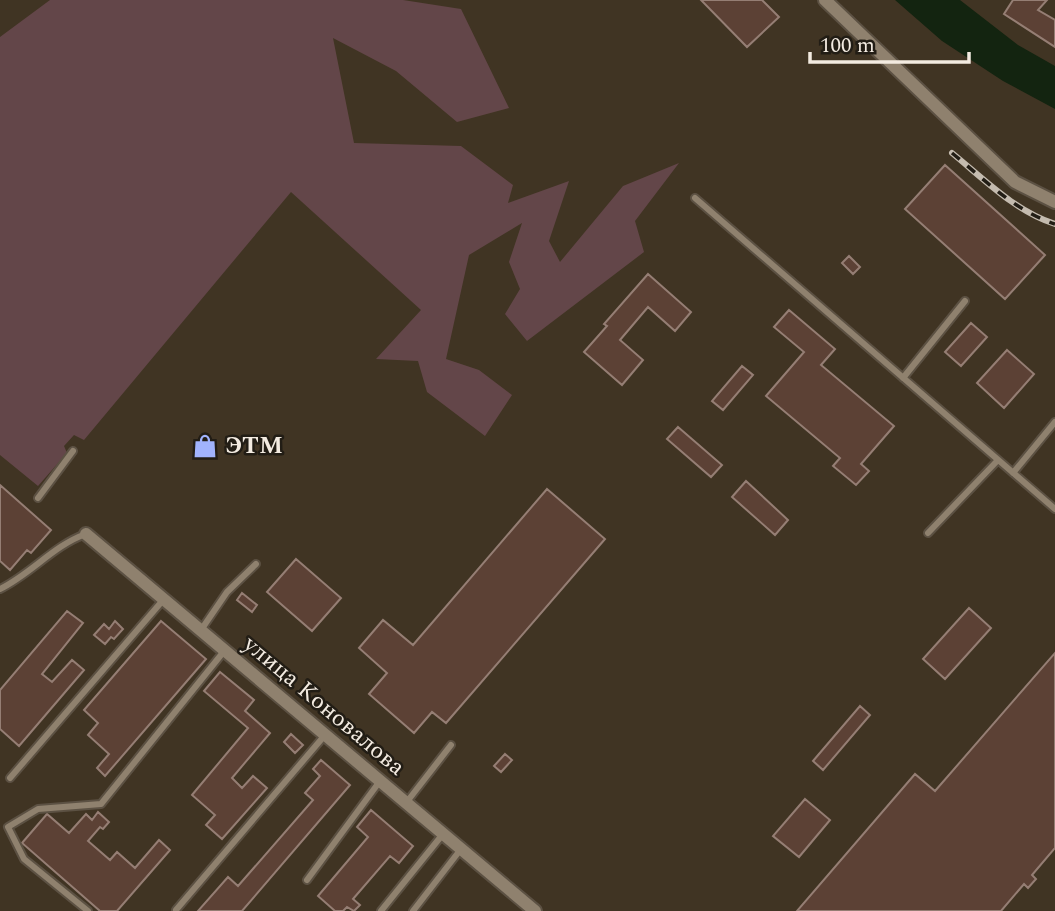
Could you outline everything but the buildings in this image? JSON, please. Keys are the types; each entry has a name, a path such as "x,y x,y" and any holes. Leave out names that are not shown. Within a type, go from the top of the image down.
{"street":[{"path":"825,0 1015,182 1055,202"},
{"name":"улица Коновалова","path":"86,534 535,911"}],"lane":[{"path":"695,198 1055,509"},
{"path":"903,378 965,302"},
{"path":"1013,473 1055,422"},
{"path":"38,498 73,451"},
{"path":"928,533 998,460"},
{"path":"0,589 14,582 70,540 86,534"},
{"path":"201,630 227,592 256,564"},
{"path":"10,778 164,599"},
{"path":"88,911 24,859 8,827 38,809 102,804 225,650"},
{"path":"176,911 325,735"},
{"path":"406,803 451,745"},
{"path":"307,880 380,781"},
{"path":"382,911 443,834"},
{"path":"413,911 461,849"}],"shaded area":[{"path":"50,0 403,0 461,9 509,108 457,122 396,71 333,38 354,143 461,146 513,185 508,203 569,181 549,241 560,262 623,186 679,163 635,221 644,252 527,341 505,314 520,289 509,262 522,223 469,255 446,359 479,370 512,395 485,436 427,392 418,361 376,359 421,310 291,192 84,440 74,435 64,446 67,453 38,486 0,455 0,37"},
{"path":"895,0 960,0 1018,45 1055,66 1055,109 1003,81 942,41"}],"railway":[{"path":"952,153 1014,203 1055,224"}],"place":[{"name":"ЭТМ","path":"205,446"}]}
